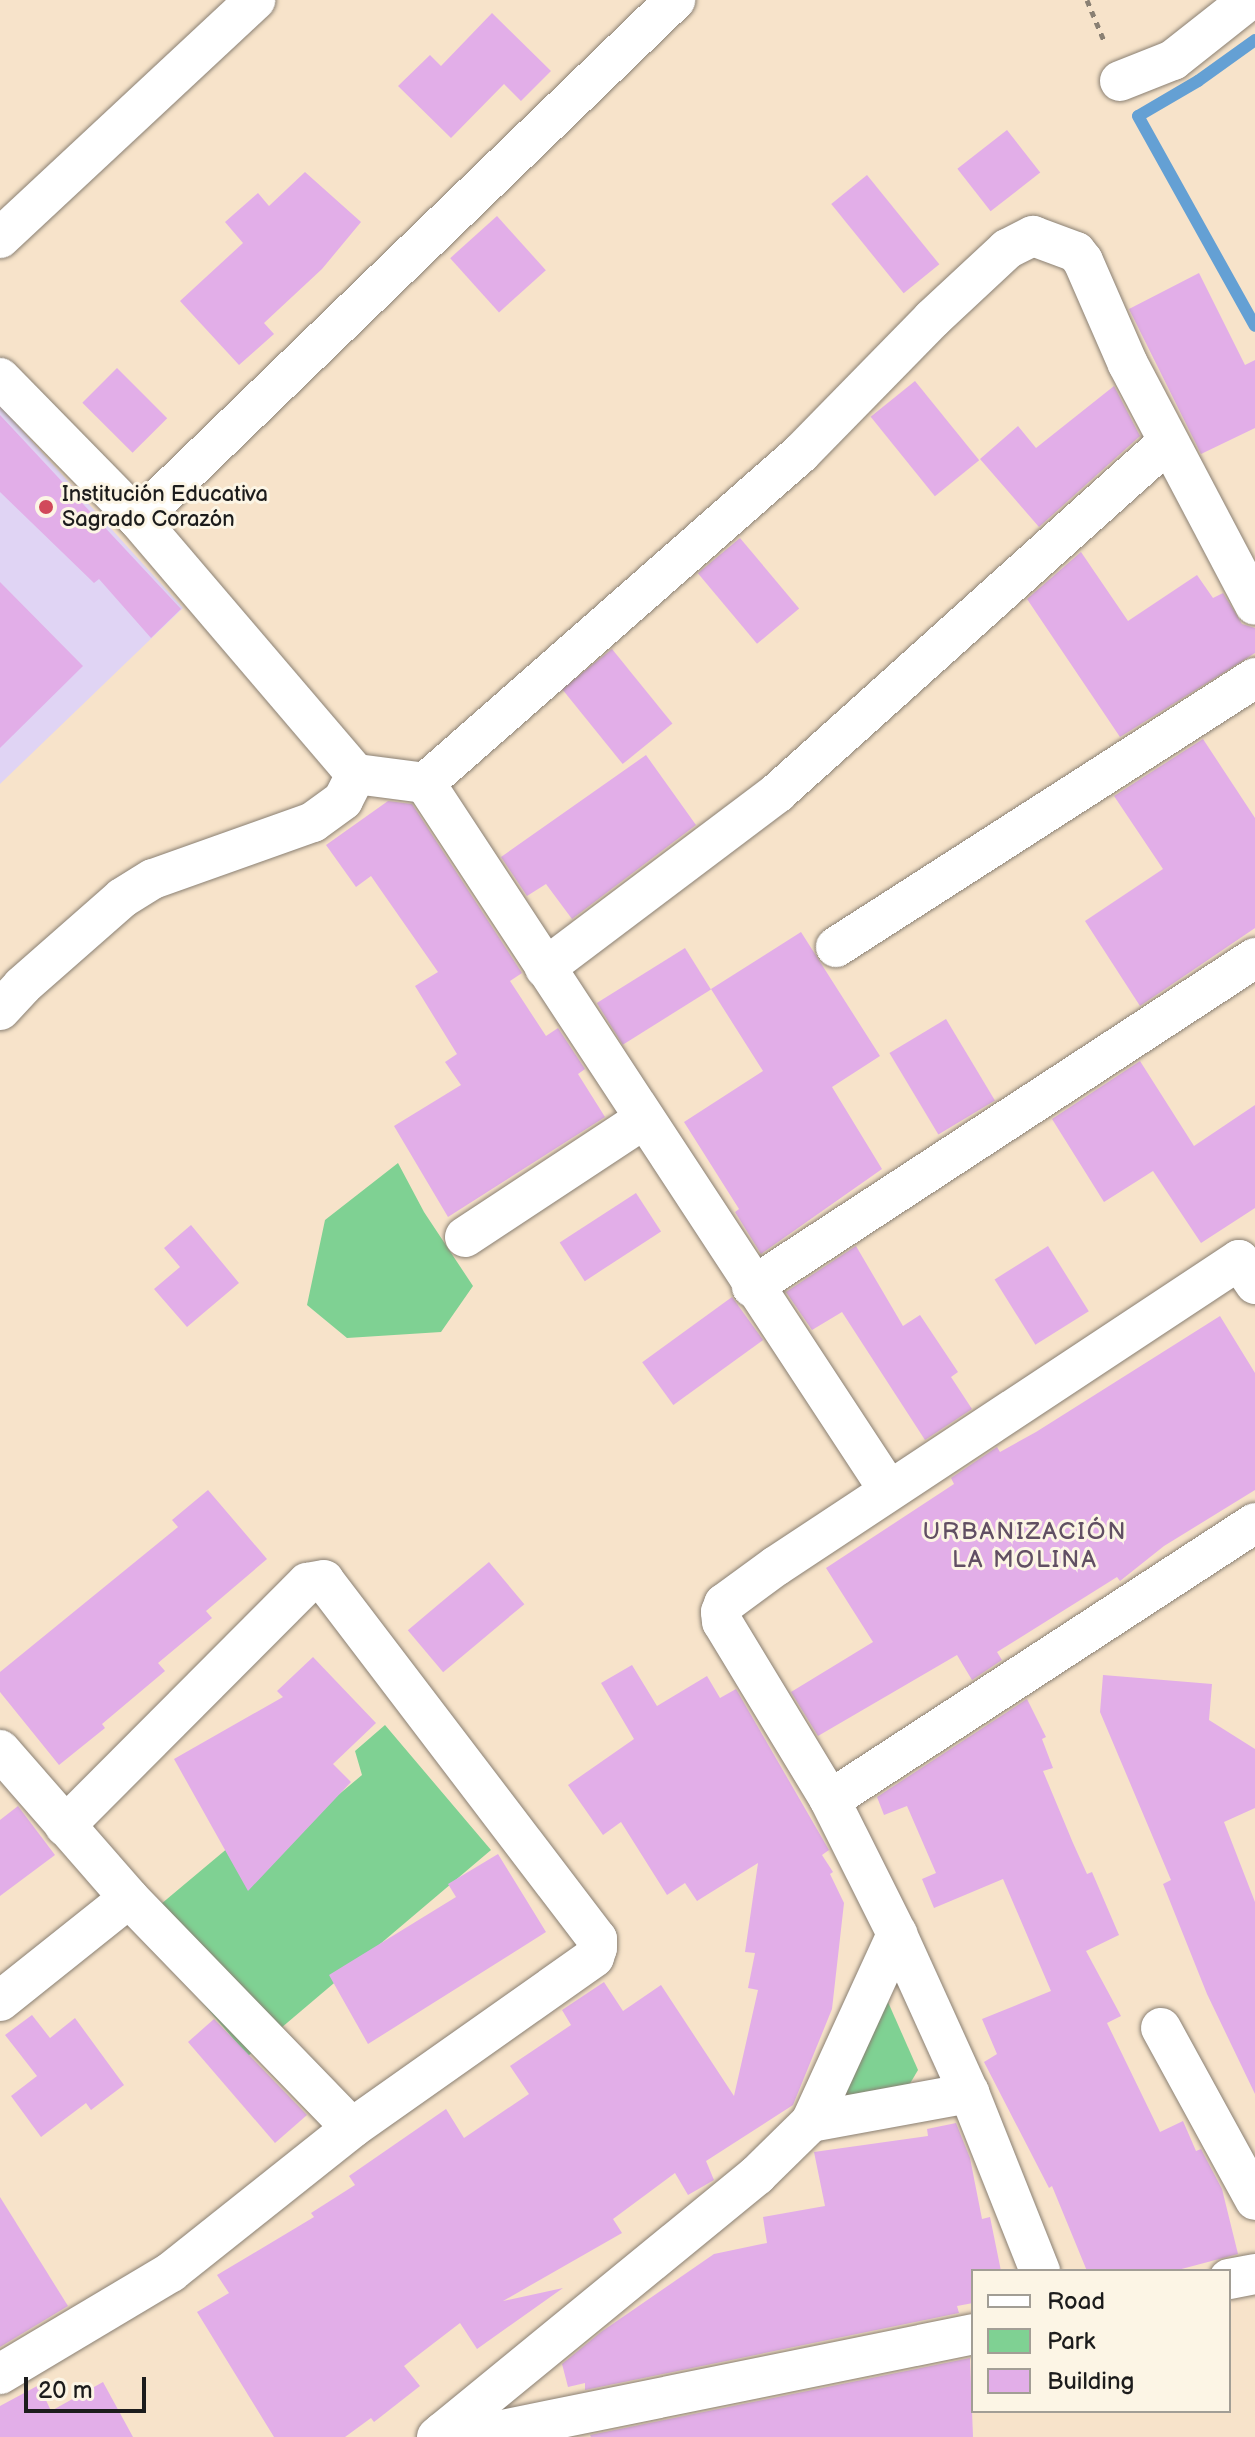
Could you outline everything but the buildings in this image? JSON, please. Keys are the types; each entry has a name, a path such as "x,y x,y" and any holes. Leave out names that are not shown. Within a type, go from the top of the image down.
{"street":[{"path":"0,238 255,0"},
{"path":"138,519 675,0"},
{"path":"1120,81 1173,60 1249,0"},
{"path":"0,378 138,519 356,774 425,783 801,453 932,319 1007,249 1033,236 1076,252 1083,261 1168,442 1255,605"},
{"path":"545,968 777,793 1168,442"},
{"path":"836,947 1255,678"},
{"path":"0,1010 73,939 122,898 153,879 313,822 343,800 356,774"},
{"path":"425,783 752,1287 888,1489"},
{"path":"752,1287 1255,958"},
{"path":"465,1237 644,1119"},
{"path":"1039,2269 969,2093 897,1934 830,1800 722,1622 721,1612 724,1604 755,1581 888,1489 1250,1264"},
{"path":"830,1800 1255,1523"},
{"path":"0,2374 159,2280 352,2128 594,1957 597,1939 324,1580 307,1583 65,1826"},
{"path":"0,1750 129,1898 352,2128"},
{"path":"0,2001 129,1898"},
{"path":"440,2434 757,2175 811,2122 897,1934"},
{"path":"1161,2028 1255,2200"},
{"path":"811,2122 969,2093"},
{"path":"1231,2279 1255,2274"},
{"path":"440,2434 502,2430 971,2334"}],"shaded area":[{"name":"Institución Educativa Sagrado Corazón","path":"0,406 183,608 0,784"}],"green space":[{"path":"398,1163 424,1212 473,1286 441,1332 347,1338 307,1305 325,1220"},
{"path":"385,1725 491,1850 248,2056 136,1925 235,1842 255,1865 362,1775 355,1751"},
{"path":"884,1993 918,2070 908,2087 839,2107"}],"waterway":[{"path":"1255,40 1198,81 1138,116 1255,326"}],"place":[{"name":"Institución Educativa Sagrado Corazón","path":"46,507"}],"district":[{"name":"URBANIZACIÓN LA MOLINA","path":"1025,1546"}]}
